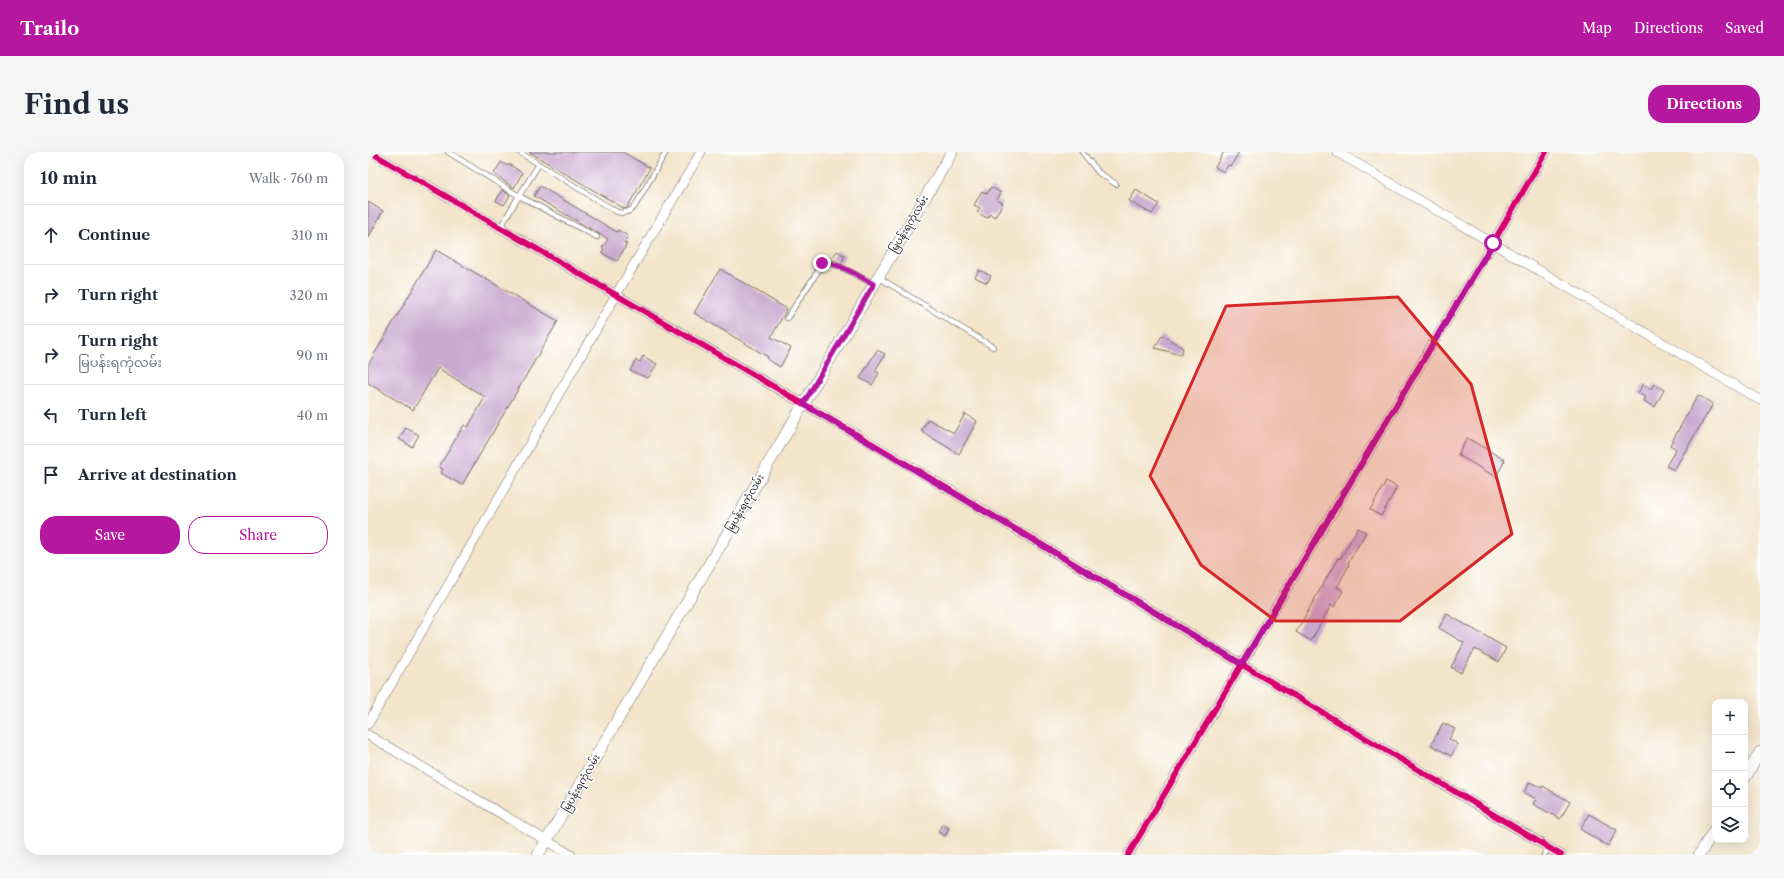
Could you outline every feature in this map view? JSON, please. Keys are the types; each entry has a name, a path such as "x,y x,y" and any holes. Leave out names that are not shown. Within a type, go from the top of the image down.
{"street":[{"path":"370,152 803,404 1242,664 1546,851 1561,855"},
{"path":"368,724 616,295 701,152"},
{"name":"မြပန်းရကုံလမ်း","path":"538,855 952,152"},
{"path":"1337,152 1760,400"},
{"path":"1128,855 1546,152"},
{"path":"368,735 571,855"},
{"path":"1748,773 1760,752"},
{"path":"1699,855 1712,834"}],"lane":[{"path":"448,152 519,196 597,237"},
{"path":"519,152 617,212 622,213 628,213 635,206 666,152"},
{"path":"1082,152 1099,173 1116,184"},
{"path":"500,228 539,164"},
{"path":"787,318 824,262 839,266 876,281 993,347"}],"highlighted area":[{"path":"1398,297 1471,384 1512,534 1400,621 1276,621 1201,565 1150,476 1226,306"}],"building":[{"path":"529,152 623,152 650,168 625,209"},
{"path":"1224,152 1239,152 1231,166 1228,165 1224,172 1215,167"},
{"path":"501,162 508,166 509,164 522,173 514,188 494,174"},
{"path":"540,186 617,232 618,230 628,236 624,243 627,244 617,261 602,253 604,249 602,248 608,239 534,196"},
{"path":"991,187 1001,193 997,200 1003,203 995,217 990,214 987,218 977,212 980,208 974,205 982,191 987,194"},
{"path":"502,190 510,195 504,205 496,201"},
{"path":"1136,190 1159,204 1152,214 1129,201"},
{"path":"368,202 383,211 368,238"},
{"path":"436,250 558,321 462,485 441,473 443,469 439,467 464,425 468,427 485,397 438,368 413,410 368,383 368,365"},
{"path":"837,251 845,256 841,263 831,259"},
{"path":"720,269 787,309 771,337 791,348 780,367 767,359 768,357 694,313"},
{"path":"979,270 991,276 987,283 975,277"},
{"path":"1162,335 1183,348 1181,355 1155,348"},
{"path":"877,350 885,354 875,371 879,373 872,385 860,378"},
{"path":"643,356 657,364 648,378 630,371 636,360 640,362"},
{"path":"1643,384 1651,389 1654,384 1664,390 1655,407 1644,401 1646,397 1638,393"},
{"path":"1698,395 1713,404 1674,470 1666,466 1676,449 1670,445"},
{"path":"965,414 977,421 959,454 921,431 928,419 954,433"},
{"path":"406,428 419,435 412,447 399,439"},
{"path":"1467,438 1505,460 1496,477 1458,455"},
{"path":"1386,481 1397,487 1381,516 1370,510"},
{"path":"1358,528 1366,532 1348,563 1349,565 1337,587 1343,591 1334,607 1331,605 1311,641 1296,632 1338,558 1340,559"},
{"path":"1447,614 1506,648 1499,662 1475,649 1461,673 1451,667 1464,643 1439,628"},
{"path":"1443,723 1455,729 1449,739 1458,744 1451,756 1431,745"},
{"path":"1530,782 1542,788 1543,786 1570,802 1560,819 1533,804 1536,799 1524,792"},
{"path":"1589,814 1617,830 1608,846 1580,829"},
{"path":"942,824 949,828 945,836 938,832"}],"cycle path":[{"path":"370,152 876,446 1561,855"},
{"path":"1128,855 1546,152"}],"route":[{"path":"822,263 827,262 839,266 874,284 803,404 1242,664 1493,243"}]}
